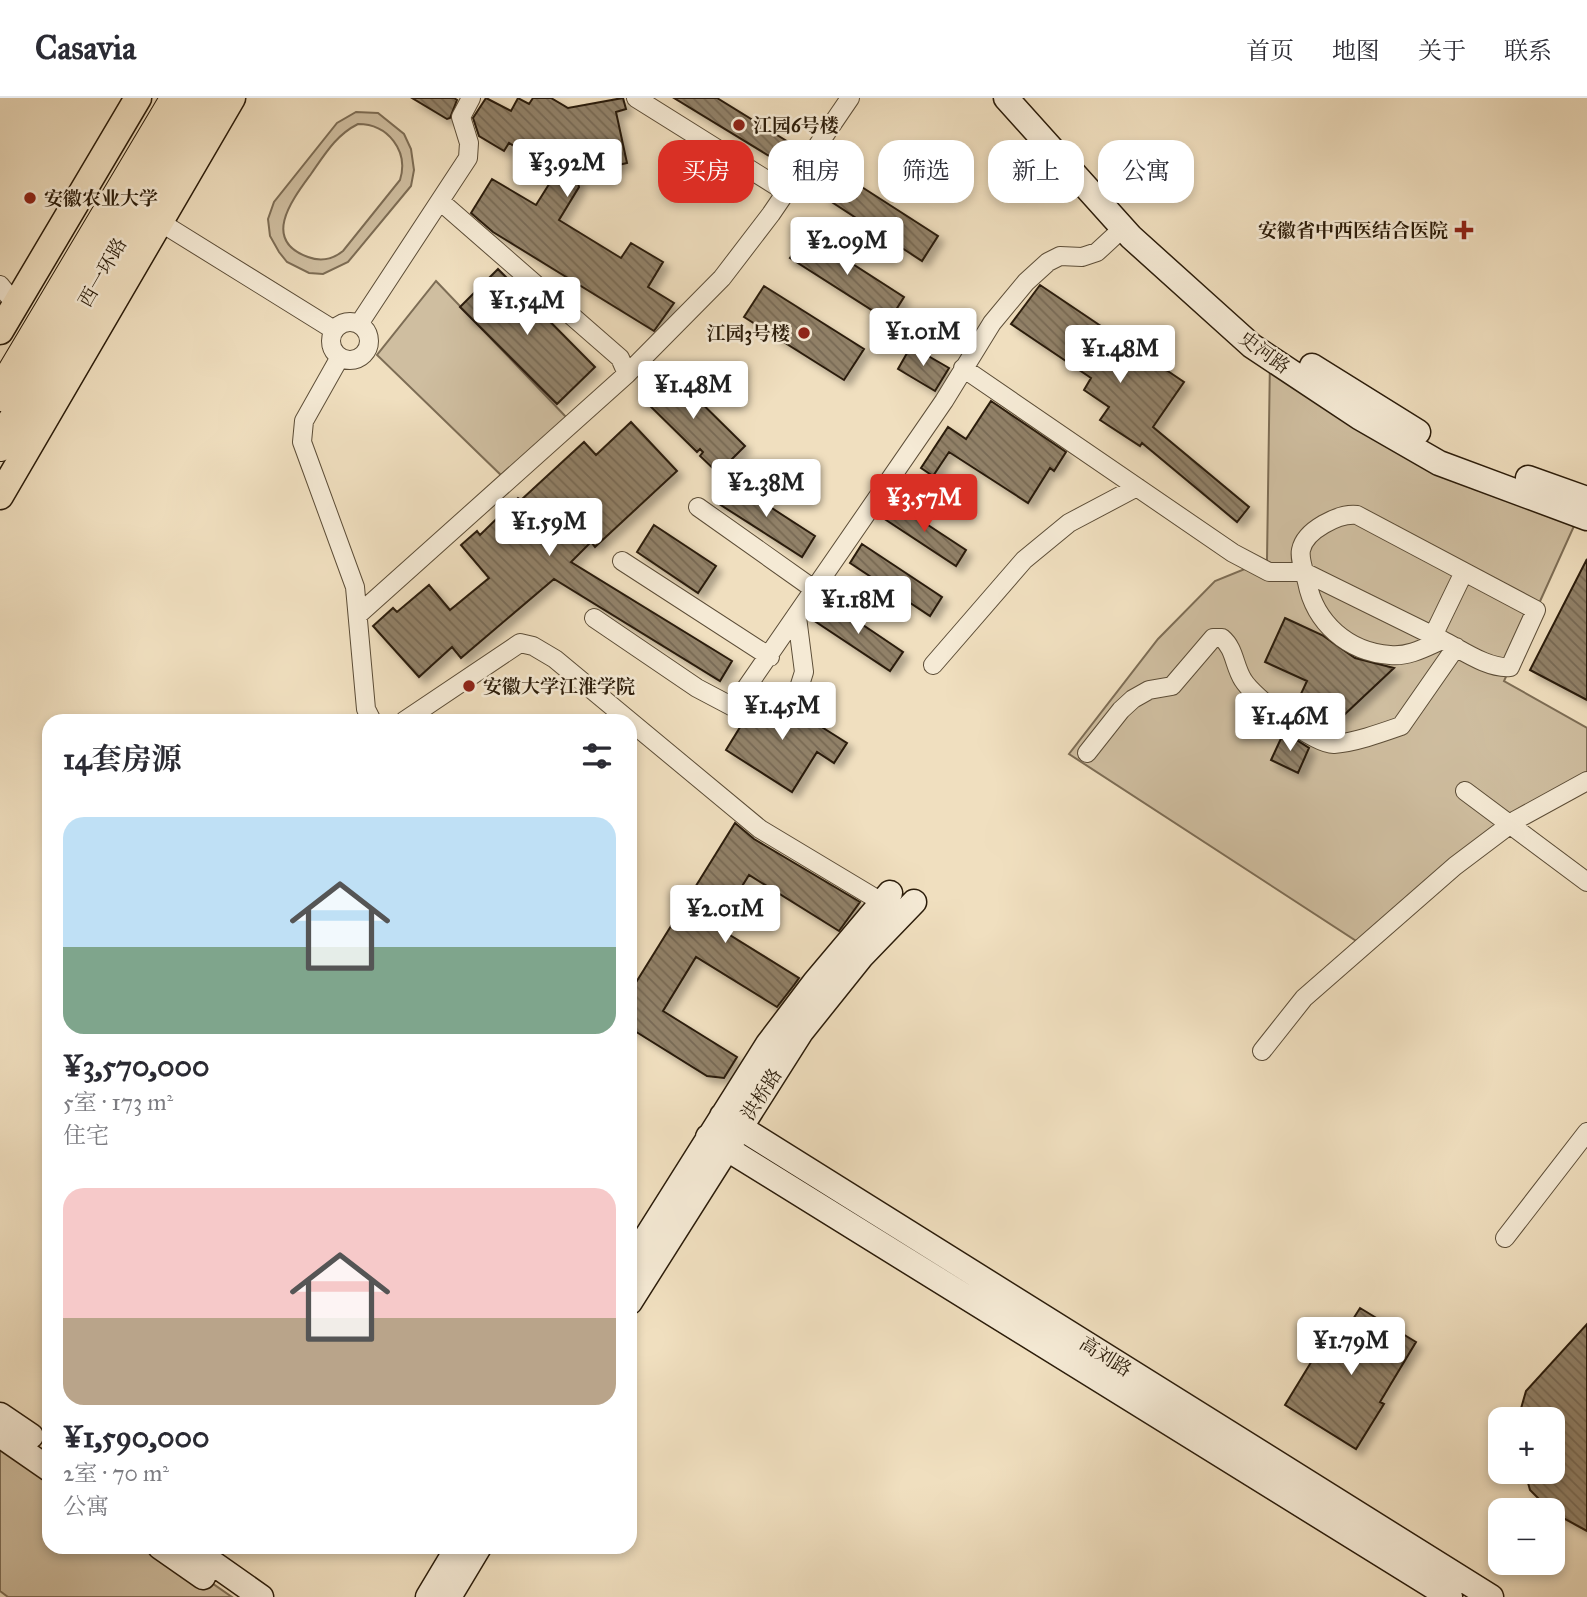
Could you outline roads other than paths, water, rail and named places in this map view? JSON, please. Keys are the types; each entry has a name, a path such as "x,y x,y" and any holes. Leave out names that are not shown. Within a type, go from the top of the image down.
{"highway":[{"name":"西一环路","path":"0,395 177,98"},
{"name":"西一环路","path":"0,445 204,98"}],"main road":[{"path":"0,331 8,295 138,98"},
{"path":"0,496 232,98"}],"street":[{"path":"359,324 468,158 469,143 461,117 471,98"},
{"path":"636,98 768,181"},
{"path":"821,140 850,98"},
{"name":"史河路","path":"1006,98 1123,228 1252,346 1359,417 1439,463 1587,518"},
{"name":"史河路","path":"1027,98 1151,234 1266,337 1441,447 1587,499"},
{"path":"440,201 620,358 627,374"},
{"path":"359,614 627,374 722,278 778,203"},
{"path":"159,222 334,330"},
{"path":"594,618 697,688 733,706 770,657 992,323 1026,282 1048,262 1060,256 1082,257 1097,251 1123,228"},
{"path":"346,321 359,324 369,339 366,351 356,359 340,357 331,345 334,330 346,321"},
{"path":"340,357 304,421 302,442 312,478 346,557 359,614 368,714"},
{"path":"963,368 1233,553 1269,572 1304,572 1499,668 1510,667 1536,610 1357,515 1333,517 1305,543 1301,551 1304,572 1316,613 1329,629 1347,640 1391,655 1414,652 1444,641"},
{"path":"933,664 1024,561 1069,523 1137,487"},
{"path":"698,507 815,590"},
{"path":"622,561 770,657"},
{"path":"1087,753 1121,710 1149,690 1172,686 1213,638 1222,638 1229,644 1243,680 1261,700 1312,736 1331,744 1402,726 1444,641 1464,572"},
{"path":"797,617 804,672 798,691"},
{"path":"414,714 520,643 533,646 555,659 621,714"},
{"path":"637,727 760,829 897,903"},
{"path":"1262,1051 1304,998 1455,866 1509,826 1573,786 1587,781"},
{"path":"1465,791 1587,882"},
{"name":"洪桥路","path":"637,1253 731,1121 861,957 897,903"},
{"name":"高刘路","path":"731,1121 1490,1597"},
{"path":"1505,1238 1587,1132"},
{"name":"洪桥路","path":"637,1289 717,1143"},
{"name":"高刘路","path":"717,1143 1450,1597"},
{"path":"0,1415 42,1444"},
{"path":"0,1434 42,1464"},
{"path":"170,1554 232,1597"},
{"path":"200,1554 261,1597"},
{"path":"428,1597 454,1554"},
{"path":"449,1597 475,1554"}],"place":[{"name":"江园6号楼","path":"739,125"},
{"name":"安徽农业大学","path":"30,198"},
{"name":"安徽省中西医结合医院","path":"1464,230"},
{"name":"江园3号楼","path":"804,333"},
{"name":"安徽大学江淮学院","path":"469,686"}]}
